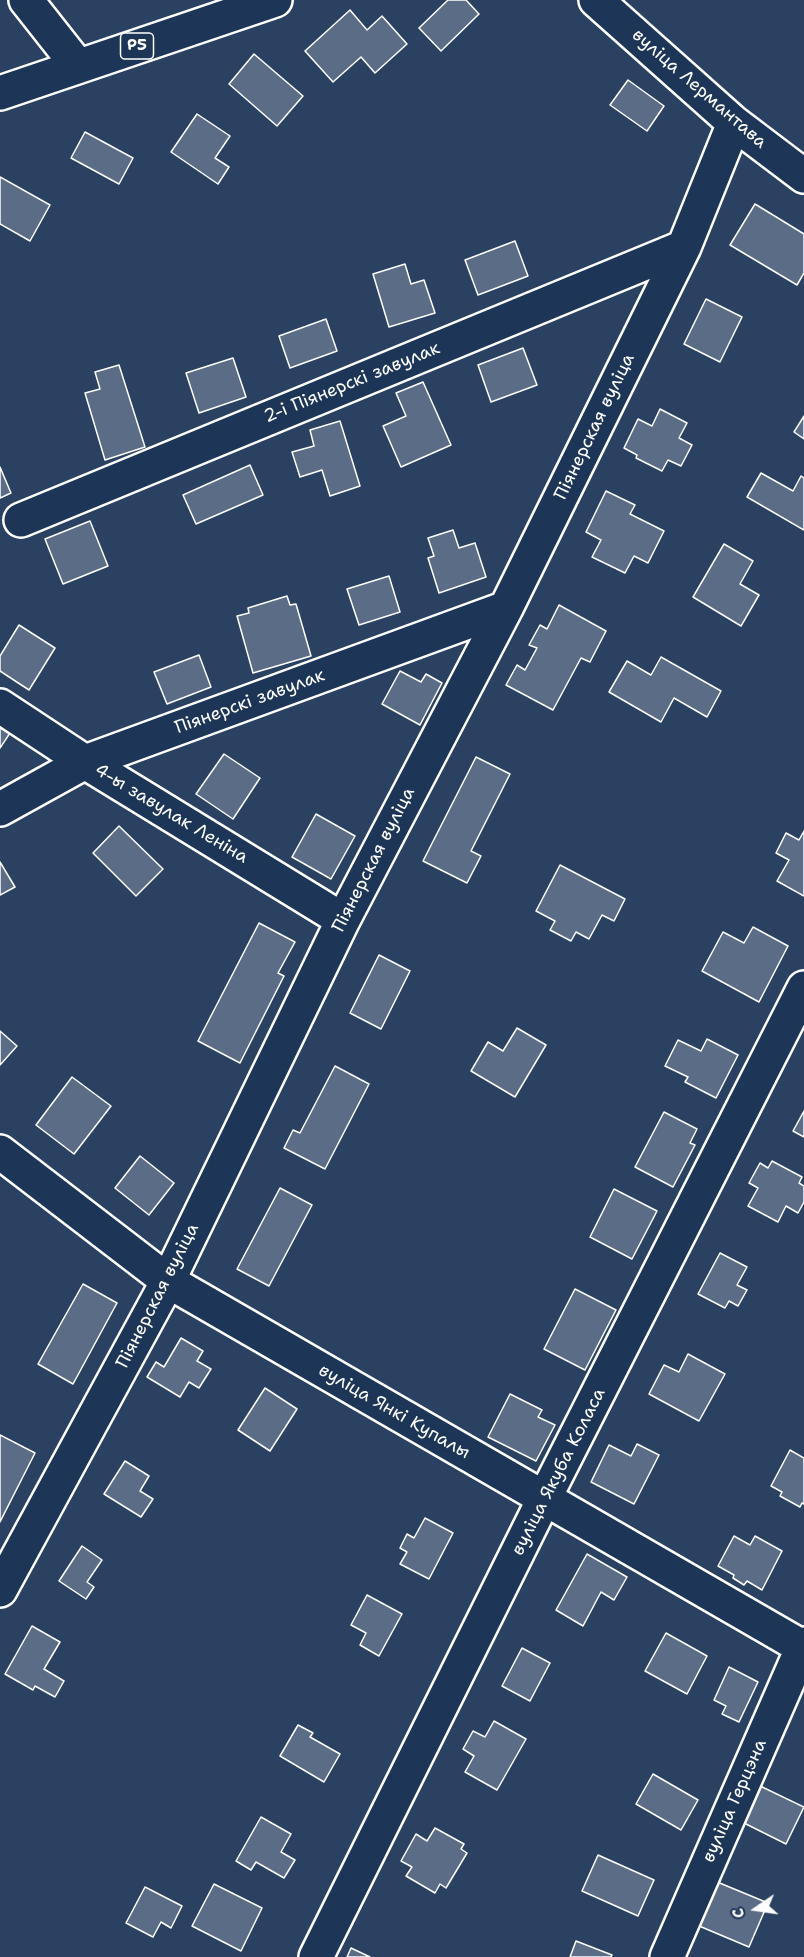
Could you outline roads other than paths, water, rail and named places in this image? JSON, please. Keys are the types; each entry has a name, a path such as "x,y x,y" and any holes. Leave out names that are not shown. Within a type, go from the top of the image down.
{"street":[{"path":"26,0 78,66"},
{"name":"Р5","path":"0,93 275,0"},
{"name":"вуліца Лермантава","path":"596,0 735,123 804,176"},
{"name":"Піянерская вуліца","path":"0,1590 168,1281 343,920 506,608 684,247 735,123"},
{"name":"2-і Піянерскі завулак","path":"21,520 684,247"},
{"name":"Піянерскі завулак","path":"0,808 85,762 506,608"},
{"name":"4-ы завулак Леніна","path":"0,706 85,762 343,920"},
{"name":"вуліца Якуба Коласа","path":"316,1957 544,1499 804,988"},
{"name":"вуліца Янкі Купалы","path":"0,1152 168,1281 544,1499 804,1646"},
{"name":"вуліца Герцэна","path":"667,1957 804,1646"}]}
